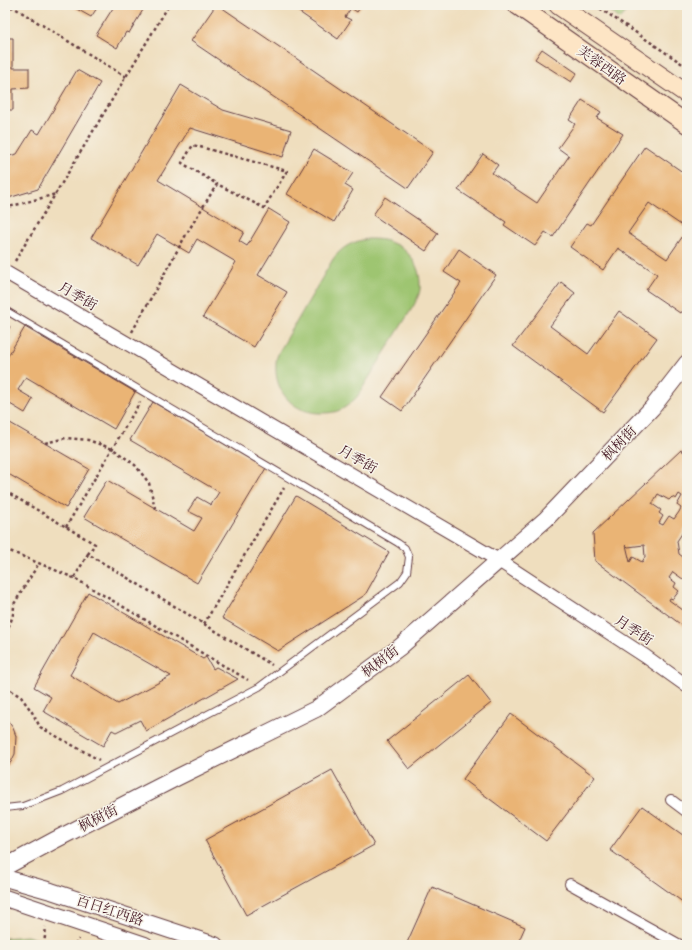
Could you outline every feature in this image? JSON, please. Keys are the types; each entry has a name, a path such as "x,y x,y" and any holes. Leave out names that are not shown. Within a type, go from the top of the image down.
{"main road":[{"name":"芙蓉西路","path":"517,5 687,124"},
{"name":"芙蓉西路","path":"558,5 687,94"}],"street":[{"name":"月季街","path":"6,273 498,560 645,656 687,686"},
{"name":"枫树街","path":"5,867 178,777 316,709 400,647 546,519 647,414 687,363"},
{"path":"671,800 687,812"},
{"name":"百日红西路","path":"5,878 108,909 215,945"},
{"path":"570,884 680,945"},
{"name":"百日红西路","path":"5,898 145,945"}],"lane":[{"path":"5,310 405,548 408,556 407,572 400,582 259,686 62,791 23,806 5,808"}],"path":[{"path":"6,273 56,194 169,5"},
{"path":"595,5 687,68"},
{"path":"5,9 14,6 126,77"},
{"path":"193,145 287,171 264,208 217,184 182,163 193,145"},
{"path":"126,343 217,184"},
{"path":"5,208 56,194"},
{"path":"66,527 146,394"},
{"path":"45,444 66,438 88,440 113,448 135,465 149,483 155,508"},
{"path":"204,624 289,479"},
{"path":"5,490 94,544 74,578"},
{"path":"5,549 74,578 259,686"},
{"path":"88,554 281,670"},
{"path":"5,632 11,622 14,604 39,563"},
{"path":"5,689 21,697 32,712 40,728 110,766"}],"green space":[{"path":"601,5 633,5 620,19"},
{"path":"367,239 389,242 404,249 416,265 420,290 414,305 357,397 343,409 338,411 319,413 309,412 293,404 282,391 276,374 276,360 279,352 333,259 348,245"},
{"path":"27,936 56,945 5,945 5,938"}],"building":[{"path":"77,5 99,5 91,17 75,8"},
{"path":"109,5 146,5 129,33 126,32 117,48 96,35 113,8"},
{"path":"216,5 433,152 408,188 191,41"},
{"path":"289,5 362,5 357,12 351,8 345,17 351,20 338,39"},
{"path":"5,38 13,38 13,68 29,68 29,88 13,89 13,110 5,110"},
{"path":"542,49 577,73 571,82 535,59"},
{"path":"77,70 100,83 38,189 5,199 5,157 17,154 32,130 39,134"},
{"path":"181,85 223,110 291,130 283,157 190,128 158,180 244,232 239,241 247,246 269,209 290,222 258,275 287,292 254,347 203,317 236,262 197,239 189,253 157,234 138,265 91,238"},
{"path":"582,100 601,112 597,118 623,134 553,237 545,232 535,246 504,225 506,222 458,190 483,154 498,165 492,173 537,203 569,156 558,148 575,124 569,120"},
{"path":"645,146 687,175 687,229 649,203 628,233 667,259 687,230 687,302 680,313 646,290 657,274 618,248 603,270 570,247 587,223 591,225"},
{"path":"314,149 353,173 345,185 353,190 334,222 287,194"},
{"path":"385,197 438,233 426,251 373,215"},
{"path":"459,249 496,275 402,411 382,397 461,283 444,272"},
{"path":"561,282 575,293 550,326 588,354 619,311 657,338 603,412 513,346"},
{"path":"25,327 135,392 114,429 26,377 18,390 33,399 25,413 10,404 5,412 5,361"},
{"path":"153,402 266,468 197,583 84,517 107,480 194,531 202,518 188,511 197,497 211,505 219,492 130,440"},
{"path":"5,420 89,469 66,508 5,472"},
{"path":"681,450 687,454 687,526 677,541 679,554 687,560 687,582 673,572 669,578 676,583 674,587 679,591 673,599 670,598 669,600 687,613 687,629 595,561 593,533","holes":["658,494 669,500 672,497 676,499 679,494 682,496 677,505 681,508 679,512 674,519 669,516 663,525 659,523 663,516 659,513 661,510 652,504","626,545 628,547 644,545 645,557 642,562 633,557 630,562"]},
{"path":"296,496 389,552 365,595 278,651 222,618"},
{"path":"88,592 203,659 206,657 213,669 216,667 238,679 146,731 140,720 116,732 112,730 103,746 43,711 51,697 34,687","holes":["94,632 171,676 118,704 70,675"]},
{"path":"469,675 491,703 409,769 387,741"},
{"path":"511,714 595,777 546,841 463,779"},
{"path":"5,717 13,728 16,736 15,754 5,769"},
{"path":"332,770 374,845 246,915 205,840"},
{"path":"642,806 687,838 687,905 610,850"},
{"path":"432,887 525,927 517,945 406,945"}]}
